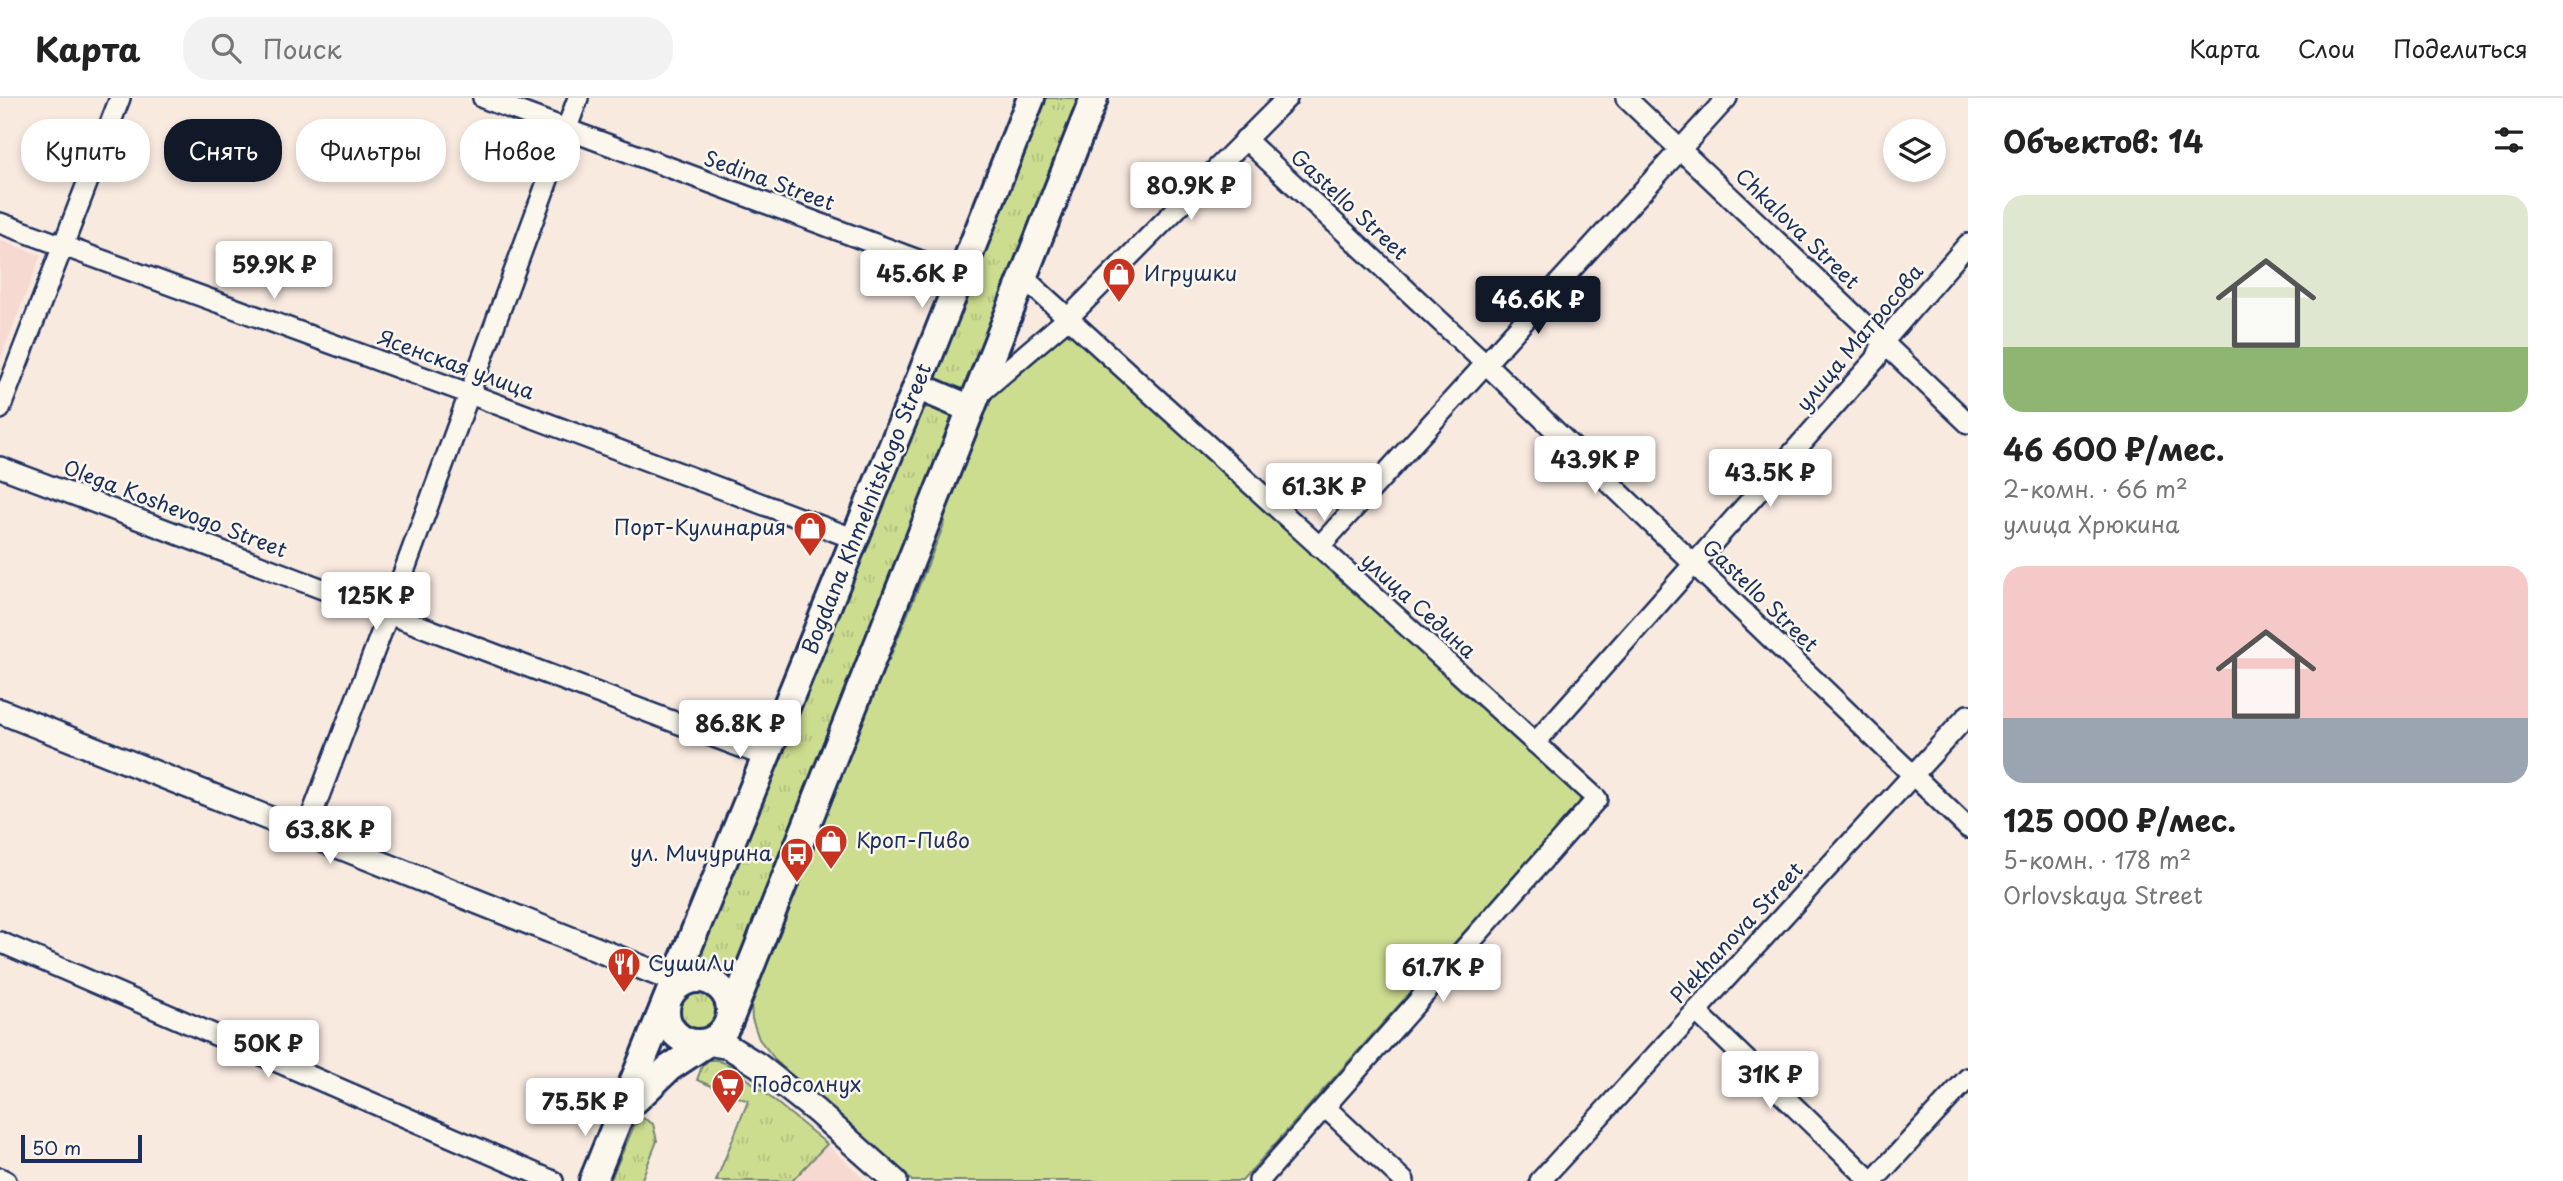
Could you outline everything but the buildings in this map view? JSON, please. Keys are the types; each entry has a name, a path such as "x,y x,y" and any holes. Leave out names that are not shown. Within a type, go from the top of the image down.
{"main road":[{"name":"Bogdana Khmelnitskogo Street","path":"593,1181 917,386 1031,98"},
{"path":"729,1021 729,999 723,990 709,981 687,981 672,990 666,1017 676,1035 690,1043 707,1043 721,1035 729,1021 1094,98"},
{"path":"917,386 973,404"},
{"name":"Bogdana Khmelnitskogo Street","path":"621,1114 669,1068 707,1043"}],"street":[{"path":"0,409 120,98"},
{"name":"Sedina Street","path":"482,98 537,119"},
{"path":"570,119 578,98"},
{"path":"973,404 1068,317 1287,98"},
{"name":"Chkalova Street","path":"1626,98 1968,423"},
{"path":"1320,547 1727,98"},
{"name":"Sedina Street","path":"580,135 961,276"},
{"name":"Gastello Street","path":"1245,139 1486,364 1968,828"},
{"path":"305,833 547,182"},
{"name":"Ясенская улица","path":"0,223 470,394 855,539"},
{"name":"улица Матросова","path":"1535,743 1876,359 1883,342 1968,244"},
{"name":"улица Седина","path":"1023,277 1597,799 1325,1107"},
{"name":"Olega Koshevogo Street","path":"0,467 766,757"},
{"path":"0,711 305,833 672,990"},
{"name":"Plekhanova Street","path":"1540,1181 1968,715"},
{"path":"0,942 553,1181"},
{"path":"1696,1011 1872,1181 1968,1078"},
{"path":"729,1021 809,1105"},
{"path":"707,1043 723,1045 740,1052 809,1105 895,1181"},
{"path":"1259,1181 1325,1107 1404,1181"},
{"path":"0,1178 6,1181"}],"shaded area":[{"path":"0,240 41,255 0,360"},
{"path":"827,1144 866,1181 792,1181"}],"green space":[{"path":"1045,98 1082,98 967,389 960,391 937,380 935,375"},
{"path":"1062,333 1076,336 1581,796 1579,803 1242,1181 912,1181 778,1063 759,1039 752,1019 751,1001 780,922 786,918 814,848 810,841 876,673 889,660 943,527 946,507 990,397"},
{"path":"933,406 950,414 953,419 736,972 727,975 713,973 703,955 704,938 920,412"},
{"path":"699,989 714,996 721,1011 714,1026 699,1033 684,1026 677,1011 684,996"},
{"path":"709,1060 732,1066 827,1144 792,1181 716,1181 748,1101 697,1080 702,1066"},
{"path":"643,1118 653,1124 657,1141 641,1181 610,1181 634,1126"}],"place":[{"name":"Игрушки","path":"1119,304"},
{"name":"Порт-Кулинария","path":"810,558"},
{"name":"Кроп-Пиво","path":"831,871"},
{"name":"ул. Мичурина","path":"797,884"},
{"name":"СушиЛи","path":"624,994"},
{"name":"Подсолнух","path":"728,1115"}]}
